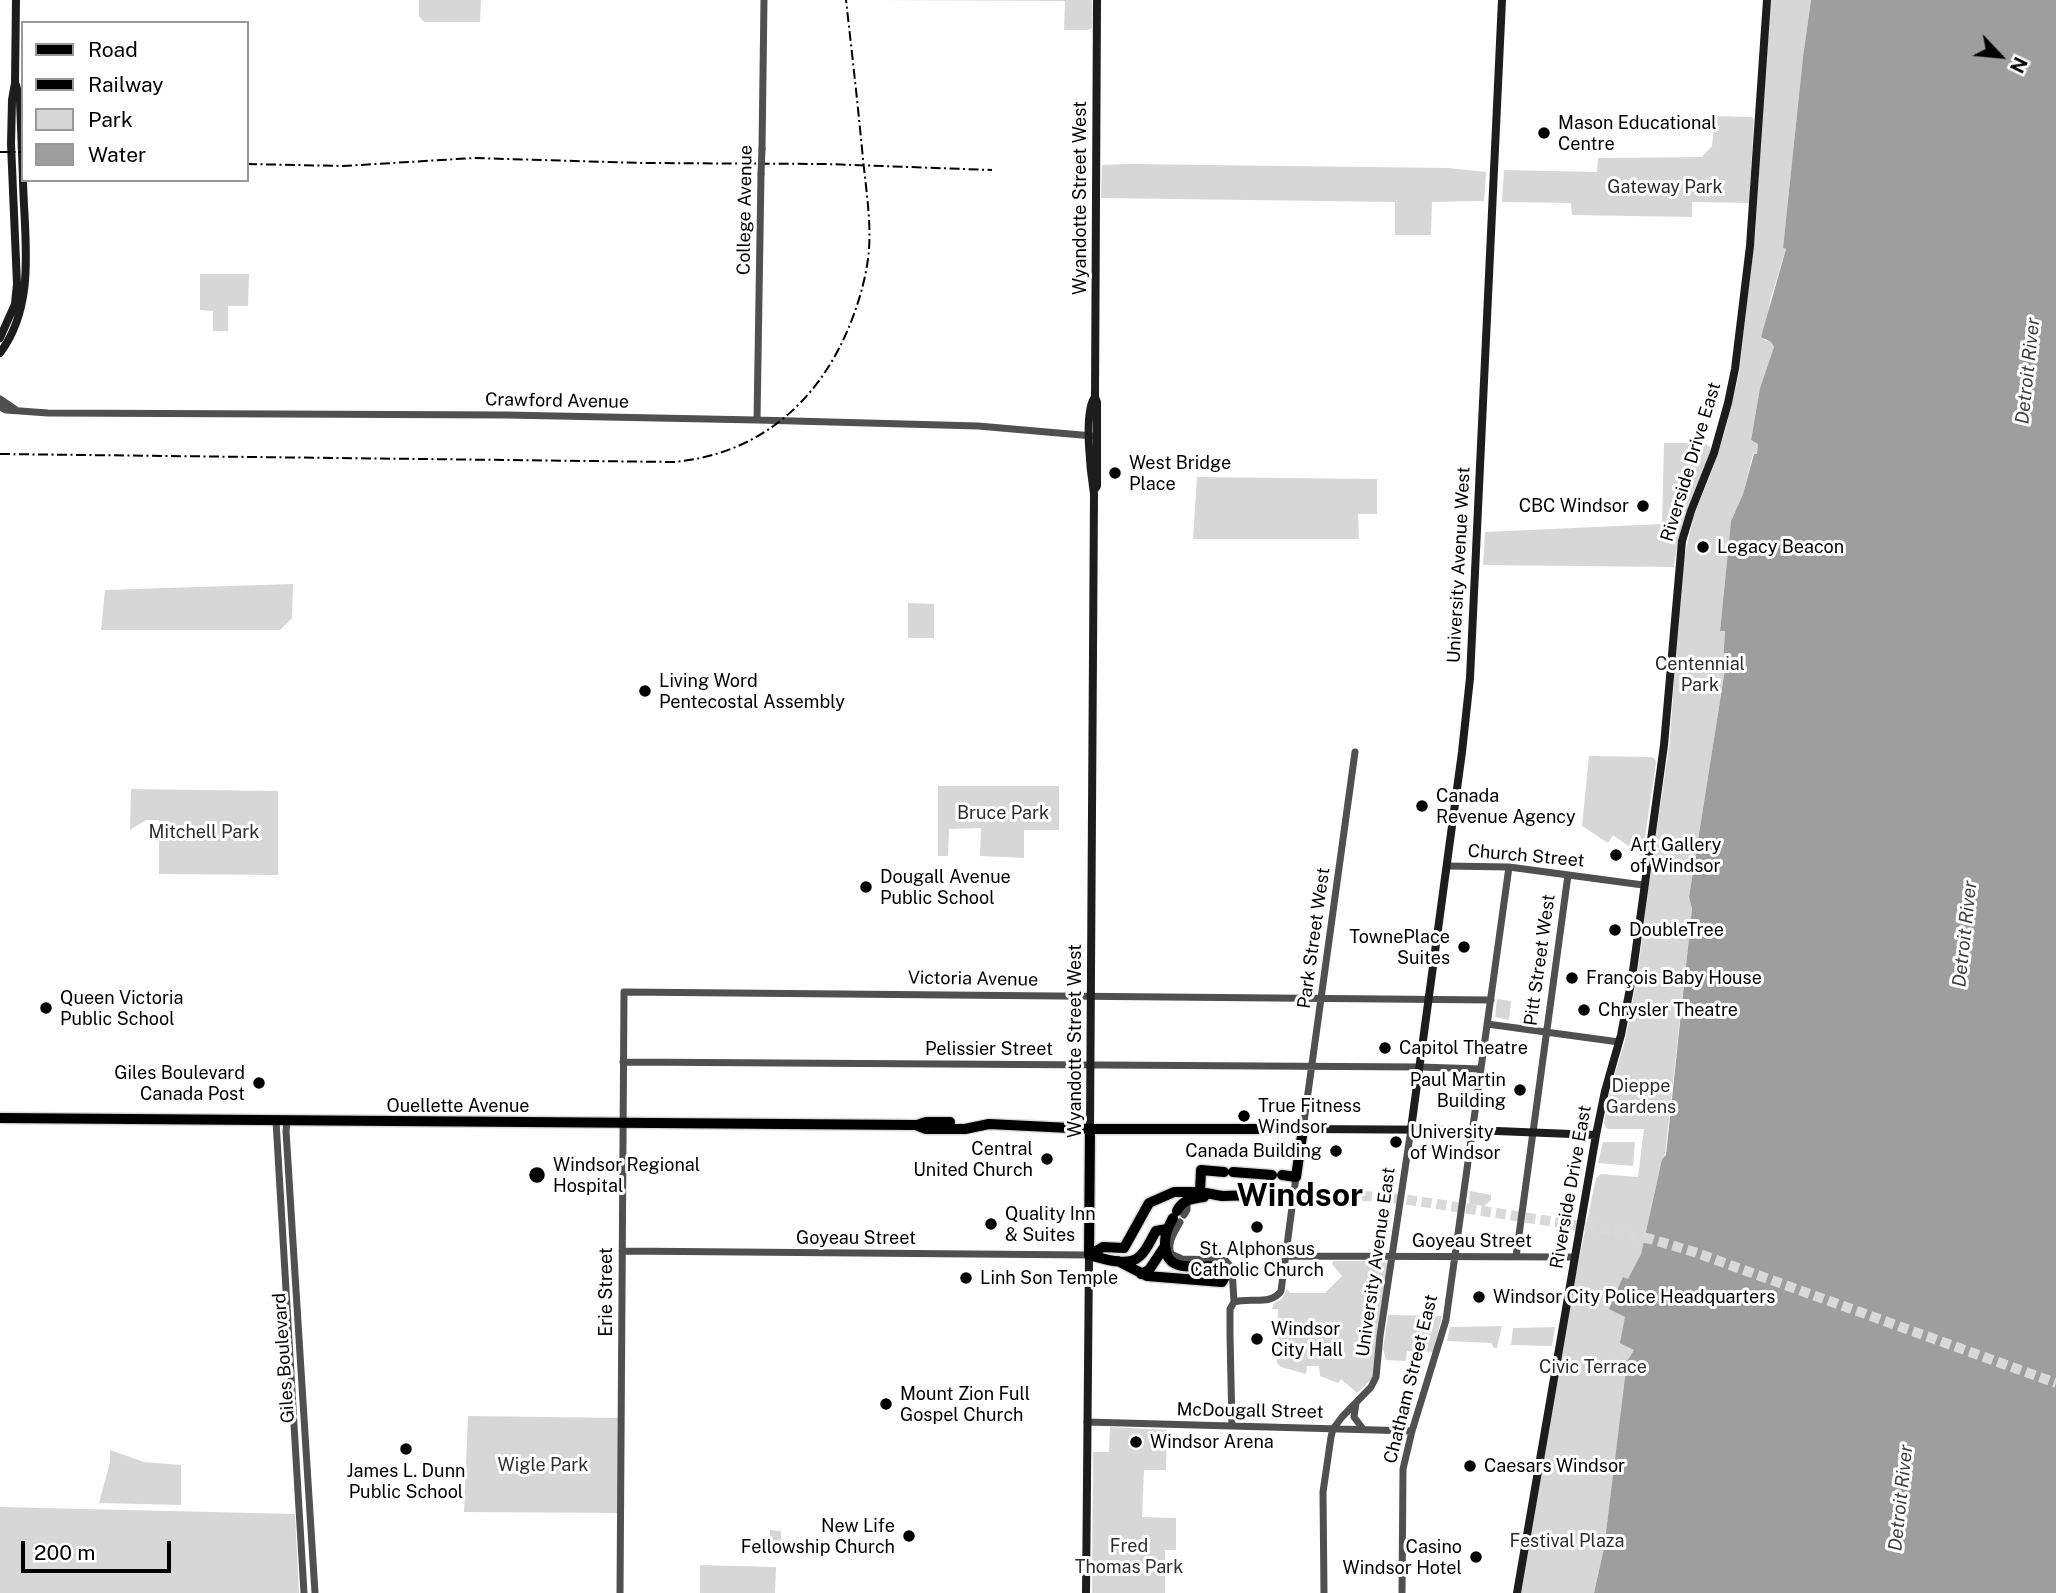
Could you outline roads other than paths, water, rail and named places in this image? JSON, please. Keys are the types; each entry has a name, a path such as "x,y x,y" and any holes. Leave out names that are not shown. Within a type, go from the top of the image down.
{"main road":[{"path":"0,338 15,304 17,284 11,144 16,0"},
{"name":"Wyandotte Street West","path":"1086,1593 1093,535 1094,490 1097,485 1091,402 1095,397 1097,0"},
{"name":"University Avenue West","path":"1411,1129 1470,678 1502,0"},
{"name":"Riverside Drive East","path":"1517,1593 1573,1257 1605,1091 1619,1042 1632,978 1666,732 1682,541 1714,453 1735,369 1750,246 1767,0"},
{"path":"15,83 20,101 21,127"},
{"path":"0,353 16,324 25,284 23,182"},
{"name":"Ouellette Avenue","path":"0,1118 916,1125 926,1129 977,1127 1014,1130 1411,1129 1596,1135"},
{"path":"1200,1192 1201,1170 1296,1177 1303,1129"},
{"path":"1089,1255 1102,1247 1124,1248 1149,1203 1174,1192 1200,1192 1222,1196"},
{"path":"1089,1255 1118,1261 1135,1260 1143,1254 1156,1231 1167,1228 1178,1217 1180,1205 1187,1200 1256,1195"},
{"path":"1140,1274 1149,1270 1164,1246 1167,1228"},
{"path":"1118,1261 1151,1277 1219,1283 1224,1279 1225,1271 1219,1266 1173,1264 1167,1258 1164,1246"}],"street":[{"name":"College Avenue","path":"757,420 764,0"},
{"name":"Crawford Avenue","path":"0,399 16,410"},
{"name":"Crawford Avenue","path":"0,407 6,410 48,413 506,415 757,420 978,426 1093,436"},
{"name":"Park Street West","path":"1303,1129 1355,752"},
{"name":"Church Street","path":"1447,866 1509,867 1643,885"},
{"name":"Chatham Street East","path":"1402,1593 1403,1469 1446,1320 1509,867"},
{"name":"Pitt Street West","path":"1517,1257 1568,875"},
{"name":"Victoria Avenue","path":"624,992 1491,1000"},
{"name":"Erie Street","path":"620,1593 624,992"},
{"path":"1488,1024 1619,1042"},
{"name":"Pelissier Street","path":"623,1062 1481,1069"},
{"name":"Giles Boulevard","path":"276,1121 304,1593"},
{"name":"Giles Boulevard","path":"287,1121 315,1593"},
{"name":"University Avenue East","path":"1333,1429 1371,1387 1376,1377 1411,1129"},
{"path":"1234,1302 1244,1299 1270,1300 1281,1290 1296,1177"},
{"path":"1178,1217 1169,1248 1171,1254 1182,1259 1222,1260 1232,1268 1232,1426"},
{"name":"Goyeau Street","path":"622,1251 1089,1255"},
{"name":"Goyeau Street","path":"1286,1256 1573,1257"},
{"path":"1356,1403 1354,1417 1363,1429"},
{"name":"McDougall Street","path":"1087,1422 1412,1431"},
{"path":"1324,1593 1323,1492 1333,1429"}],"water":[{"name":"Detroit River","path":"1811,0 2056,0 2056,1593 1594,1593 1604,1548 1627,1361 1634,1350 1620,1343 1625,1317 1609,1309 1623,1277 1628,1279 1641,1254 1662,1159 1666,1155 1692,909 1689,897 1726,663 1723,663 1725,631 1720,631 1731,521 1743,494 1754,454 1757,454 1758,444 1751,440 1760,388 1774,347 1771,342 1761,337 1786,249 1783,248"}],"tunnel":[{"path":"1257,1195 1403,1199 1651,1239 1694,1252 2056,1383"}],"railway":[{"path":"0,454 674,462 705,457 734,448 760,435 783,419 804,399 822,376 851,322 865,277 869,249 869,215 846,0"},
{"path":"0,152 21,152"},
{"path":"248,164 343,166 474,158 642,163 826,164 992,170"}],"place":[{"name":"Mason Educational Centre","path":"1544,133"},
{"name":"West Bridge Place","path":"1115,473"},
{"name":"CBC Windsor","path":"1643,506"},
{"name":"Legacy Beacon","path":"1703,547"},
{"name":"Living Word Pentecostal Assembly","path":"645,691"},
{"name":"Canada Revenue Agency","path":"1422,806"},
{"name":"Art Gallery of Windsor","path":"1616,855"},
{"name":"Dougall Avenue Public School","path":"866,887"},
{"name":"DoubleTree","path":"1615,930"},
{"name":"TownePlace Suites","path":"1464,947"},
{"name":"François Baby House","path":"1572,978"},
{"name":"Queen Victoria Public School","path":"46,1008"},
{"name":"Chrysler Theatre","path":"1584,1010"},
{"name":"Capitol Theatre","path":"1385,1048"},
{"name":"Giles Boulevard Canada Post","path":"259,1083"},
{"name":"Paul Martin Building","path":"1520,1090"},
{"name":"True Fitness Windsor","path":"1244,1116"},
{"name":"University of Windsor","path":"1396,1142"},
{"name":"Canada Building","path":"1336,1151"},
{"name":"Central United Church","path":"1047,1159"},
{"name":"Windsor Regional Hospital","path":"537,1175"},
{"name":"Quality Inn & Suites","path":"991,1224"},
{"name":"St. Alphonsus Catholic Church","path":"1257,1227"},
{"name":"Linh Son Temple","path":"966,1278"},
{"name":"Windsor City Police Headquarters","path":"1479,1297"},
{"name":"Windsor City Hall","path":"1257,1339"},
{"name":"Mount Zion Full Gospel Church","path":"886,1404"},
{"name":"Windsor Arena","path":"1136,1442"},
{"name":"James L. Dunn Public School","path":"406,1449"},
{"name":"Caesars Windsor","path":"1470,1466"},
{"name":"New Life Fellowship Church","path":"909,1536"},
{"name":"Casino Windsor Hotel","path":"1476,1557"}],"district":[{"name":"Windsor","path":"1300,1196"}],"park label":[{"name":"Gateway Park","path":"1665,187"},
{"name":"Centennial Park","path":"1700,674"},
{"name":"Bruce Park","path":"1003,813"},
{"name":"Mitchell Park","path":"204,832"},
{"name":"Dieppe Gardens","path":"1641,1096"},
{"name":"Civic Terrace","path":"1593,1367"},
{"name":"Wigle Park","path":"543,1465"},
{"name":"Festival Plaza","path":"1567,1541"},
{"name":"Fred Thomas Park","path":"1129,1556"}]}
